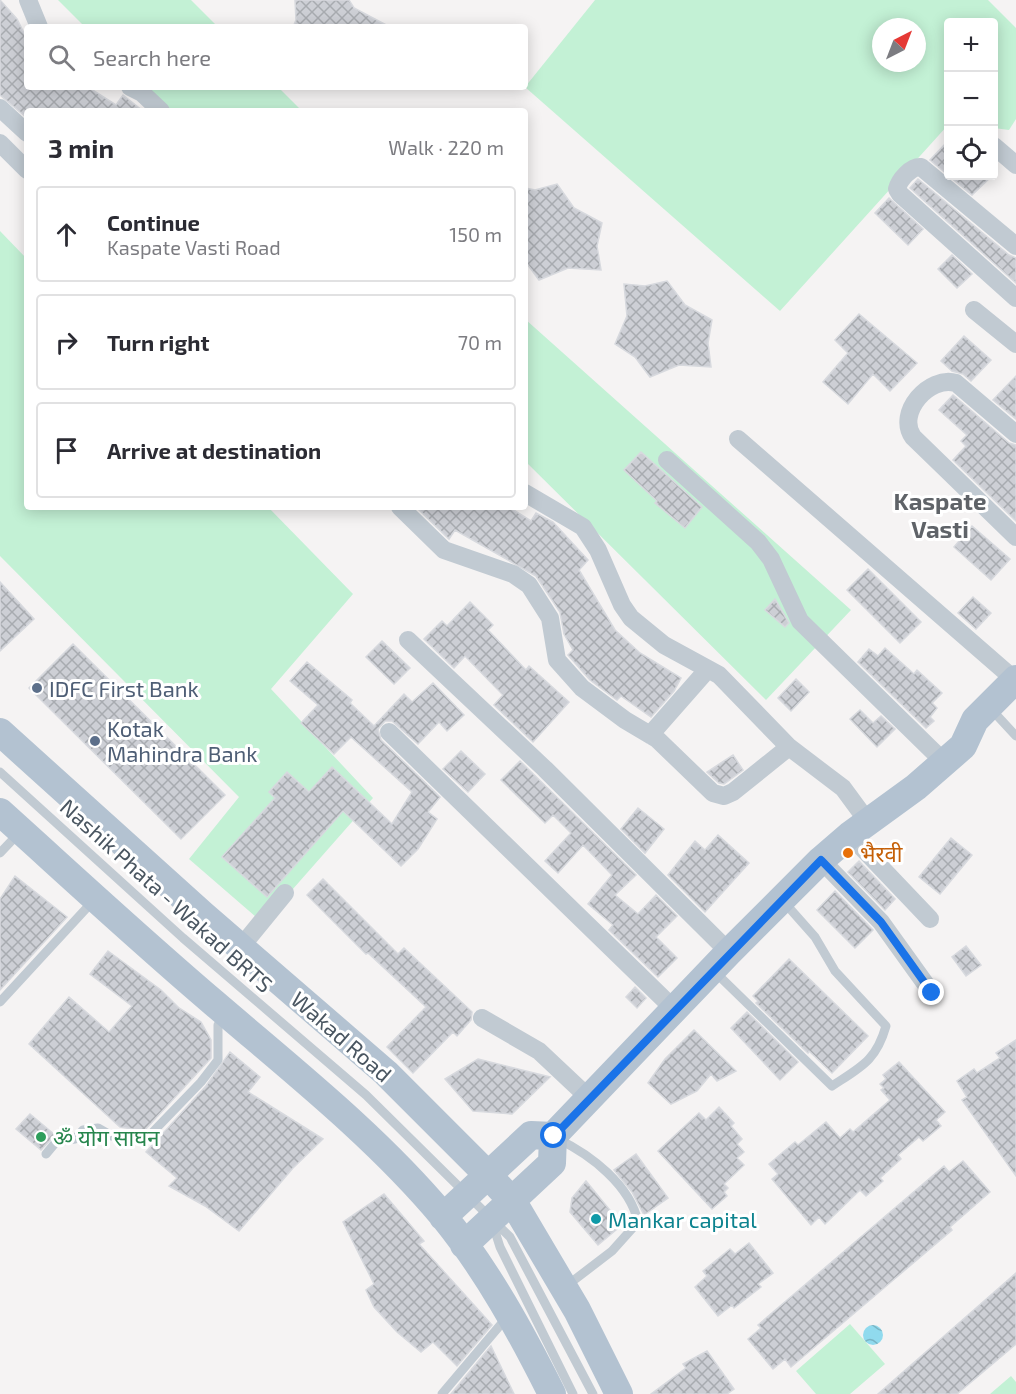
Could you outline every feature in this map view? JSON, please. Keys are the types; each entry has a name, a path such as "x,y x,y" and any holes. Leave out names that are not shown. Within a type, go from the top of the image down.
{"main road":[{"path":"464,1245 513,1202 552,1163 554,1136 674,1009 821,860 963,746 975,720 1015,680"},
{"name":"Wakad Road","path":"0,732 386,1073 487,1174 513,1202 564,1288 619,1394"},
{"path":"10,822 346,1117 401,1170 443,1217 464,1245 509,1314 553,1390"},
{"path":"443,1217 531,1135 554,1136"}],"street":[{"path":"28,0 38,24"},
{"path":"136,90 158,108"},
{"path":"0,108 24,131"},
{"path":"0,143 24,167"},
{"path":"998,150 1016,165"},
{"path":"1016,246 921,167 913,168 898,184 897,189 900,194 1016,297"},
{"path":"975,310 1016,344"},
{"path":"1016,434 956,383 947,380 932,385 909,411 906,421 907,429 913,438 1016,537"},
{"path":"738,439 1015,680"},
{"path":"667,460 758,542 771,560 800,621 944,762"},
{"path":"528,495 583,527 598,550 622,605 631,618 664,645 708,669 730,685 789,747 843,788 859,828 930,920"},
{"path":"403,510 444,550 495,567 530,585 550,618 557,660 582,688 650,735 700,783 724,796 733,792 789,747"},
{"path":"408,640 544,769 721,961"},
{"path":"650,735 708,669"},
{"path":"389,732 674,1009"},
{"path":"821,860 881,922 932,993"},
{"path":"241,947 285,893"},
{"path":"482,1018 539,1051 589,1098"}],"lane":[{"path":"988,707 1016,736"},
{"name":"Nashik Phata - Wakad BRTS","path":"0,772 183,938 366,1095 510,1237 593,1394"},
{"path":"0,853 10,822"},
{"path":"0,1002 96,899"},
{"path":"721,961 832,1086 859,1069 879,1049 886,1026 835,971 815,938 783,900"},
{"path":"46,1154 56,1142 75,1139 83,1130 98,1128 112,1136 147,1138 201,1082 218,1059 218,1025 228,1015"},
{"path":"554,1136 578,1149 620,1186 635,1208 638,1222 612,1251 564,1288"},
{"name":"Nashik Phata - Wakad BRTS","path":"492,1220 553,1390"},
{"path":"442,1394 509,1314"}],"green space":[{"path":"58,0 191,0 215,24 82,24"},
{"path":"595,0 988,0 1016,28 1016,119 1009,130 998,129 998,18 944,18 944,129 780,311 528,90 528,83"},
{"path":"149,90 281,90 299,108 167,108"},
{"path":"0,231 24,256 24,510 271,510 353,594 271,689 373,798 263,923 189,859 239,797 0,556"},
{"path":"528,322 851,610 766,700 528,464"},
{"path":"850,1324 885,1364 850,1394 816,1394 796,1371"},
{"path":"1011,1376 1016,1382 1016,1394 990,1394"}],"water":[{"path":"873,1325 880,1328 883,1335 880,1342 873,1345 866,1342 863,1335 866,1328"}],"building":[{"path":"0,0 17,19 24,33 24,90 93,90 116,105 123,95 139,108 24,108 24,115 0,95"},
{"path":"295,0 349,0 354,8 384,24 294,24"},
{"path":"944,145 944,172 930,160"},
{"path":"918,179 1009,255 1016,258 1016,283 910,188"},
{"path":"954,180 988,180 972,195"},
{"path":"557,184 574,208 602,223 597,246 601,270 568,268 539,280 528,265 528,189 535,190"},
{"path":"889,198 923,229 908,245 875,213"},
{"path":"952,255 972,274 957,288 938,269"},
{"path":"667,281 685,305 712,320 708,343 711,367 679,365 650,377 635,357 615,344 627,316 624,284 645,286"},
{"path":"859,314 917,363 890,391 873,374 848,404 823,382 848,353 835,340"},
{"path":"964,336 991,360 971,381 963,374 952,371 941,361"},
{"path":"1016,376 1016,419 993,400"},
{"path":"953,395 1009,443 1016,445 1016,521 953,460 966,446 961,441 967,435 939,410"},
{"path":"641,452 702,507 685,528 655,503 657,501 624,470"},
{"path":"419,510 514,510 531,521 536,513 553,522 588,560 579,570 615,630 640,653 681,678 674,691 651,717 621,696 617,700 590,680 568,655 573,650 564,634 560,612 536,576 455,530 449,539"},
{"path":"972,526 1010,559 991,580 954,547"},
{"path":"868,569 921,622 900,643 847,590"},
{"path":"0,582 34,619 0,651"},
{"path":"973,597 991,613 976,629 958,613"},
{"path":"775,599 789,623 785,627 765,610"},
{"path":"470,602 493,625 488,630 526,670 529,666 569,702 533,742 494,705 503,695 465,656 454,668 424,639 442,621 447,626"},
{"path":"382,641 410,668 394,684 366,657"},
{"path":"73,644 225,795 181,839 29,688"},
{"path":"885,648 914,674 917,670 942,693 932,703 937,708 930,717 934,721 926,728 858,662 869,649 878,656"},
{"path":"307,662 352,700 350,703 374,726 404,694 412,702 433,683 464,715 447,731 439,722 418,744 392,721 385,721 378,729 381,740 440,797 428,812 437,819 418,849 401,866 343,811 267,897 222,857 275,798 269,792 287,772 309,792 332,767 392,824 412,792 351,737 334,754 301,723 318,705 290,681"},
{"path":"796,679 809,692 791,711 778,698"},
{"path":"860,710 873,723 881,716 895,729 877,747 850,719"},
{"path":"461,751 485,774 468,792 443,769"},
{"path":"733,755 743,770 724,784 719,783 707,772"},
{"path":"520,761 636,875 615,895 638,914 656,895 677,916 656,937 677,958 658,977 609,930 613,925 588,904 612,875 583,845 558,873 545,861 571,833 553,815 545,823 501,780"},
{"path":"638,808 664,829 645,853 621,829"},
{"path":"718,835 749,863 705,912 668,875 695,841 705,850"},
{"path":"951,838 972,855 940,894 919,877"},
{"path":"859,861 895,899 885,910 848,872"},
{"path":"15,876 67,917 0,990 0,899"},
{"path":"323,879 398,954 404,948 472,1012 471,1020 457,1036 453,1032 413,1073 387,1047 426,1007 368,953 366,954 307,895"},
{"path":"835,891 873,930 855,948 817,910"},
{"path":"966,946 981,965 966,976 952,957"},
{"path":"108,951 161,990 179,1008 201,1022 211,1040 211,1058 144,1131 120,1127 29,1044 69,997 109,1032 132,1006 90,974"},
{"path":"789,959 868,1036 832,1073 756,1003 758,1001 753,996"},
{"path":"635,987 646,998 637,1008 626,997"},
{"path":"747,1012 798,1062 780,1080 731,1028"},
{"path":"694,1030 736,1071 717,1081 711,1074 697,1091 671,1104 648,1083 665,1059"},
{"path":"1016,1040 1016,1176 962,1100 967,1097 957,1081 974,1069 977,1073 1000,1058 996,1053"},
{"path":"230,1052 260,1077 248,1092 323,1139 293,1168 239,1231 205,1206 169,1186 177,1178 146,1152 206,1086"},
{"path":"478,1059 550,1077 512,1114 473,1111 445,1079"},
{"path":"899,1062 945,1112 936,1120 941,1126 923,1141 919,1137 898,1155 901,1159 880,1178 883,1181 866,1196 860,1190 825,1224 819,1217 811,1225 772,1179 778,1174 769,1164 795,1142 798,1145 826,1122 840,1138 850,1129 853,1132 890,1100 881,1090 884,1088 880,1084 886,1079 883,1075"},
{"path":"719,1107 734,1123 731,1126 742,1139 737,1144 744,1152 737,1158 744,1165 724,1184 728,1188 724,1192 727,1196 712,1209 658,1151 699,1113 706,1120"},
{"path":"30,1114 55,1135 41,1150 16,1129"},
{"path":"636,1154 668,1198 644,1215 632,1192 614,1170"},
{"path":"963,1161 990,1192 950,1227 952,1230 791,1367 785,1359 773,1369 748,1339 761,1328 758,1325 944,1166 949,1172"},
{"name":"Mankar capital","path":"586,1181 622,1225 598,1245 570,1212 572,1198"},
{"path":"384,1194 424,1241 419,1244 492,1325 457,1366 433,1342 421,1352 397,1332 374,1307 366,1290 374,1284 343,1222"},
{"path":"749,1243 773,1273 758,1284 761,1287 734,1308 732,1305 718,1316 695,1287 707,1276 703,1271 730,1249 735,1254"},
{"path":"1016,1273 1016,1344 957,1394 878,1394"},
{"path":"491,1346 514,1394 451,1394"},
{"path":"707,1351 734,1389 727,1394 651,1394 686,1368 683,1364"}],"place":[{"name":"IDFC First Bank","path":"37,688"},
{"name":"Kotak Mahindra Bank","path":"95,741"},
{"name":"भैरवी","path":"848,853"},
{"name":"ॐ योग साघन","path":"41,1137"},
{"name":"Mankar capital","path":"596,1219"}],"district":[{"name":"Kaspate Vasti","path":"940,514"}],"route":[{"path":"554,1136 729,952 821,860 881,922 932,993"}]}
